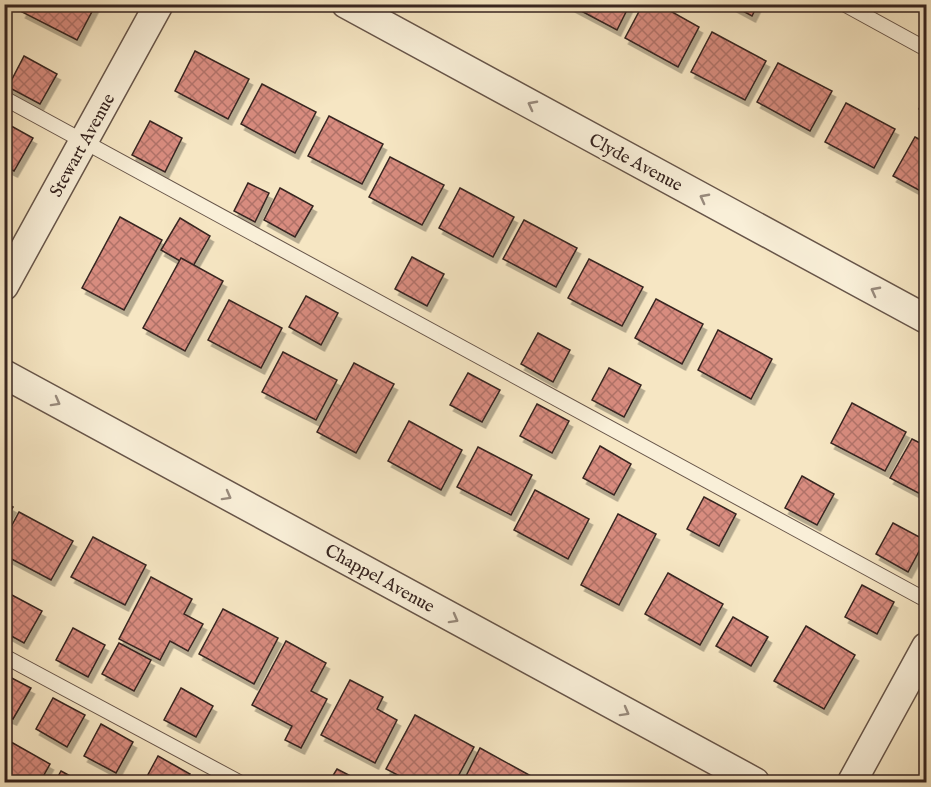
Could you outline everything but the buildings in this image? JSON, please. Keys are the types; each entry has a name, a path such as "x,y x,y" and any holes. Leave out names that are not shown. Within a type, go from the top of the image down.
{"street":[{"name":"Stewart Avenue","path":"4,286 159,4"},
{"name":"Clyde Avenue","path":"346,4 927,319"},
{"name":"Chappel Avenue","path":"4,374 754,783"},
{"path":"852,783 927,647"}],"lane":[{"path":"844,4 927,49"},
{"path":"4,98 927,600"},
{"path":"4,656 239,783"}]}
